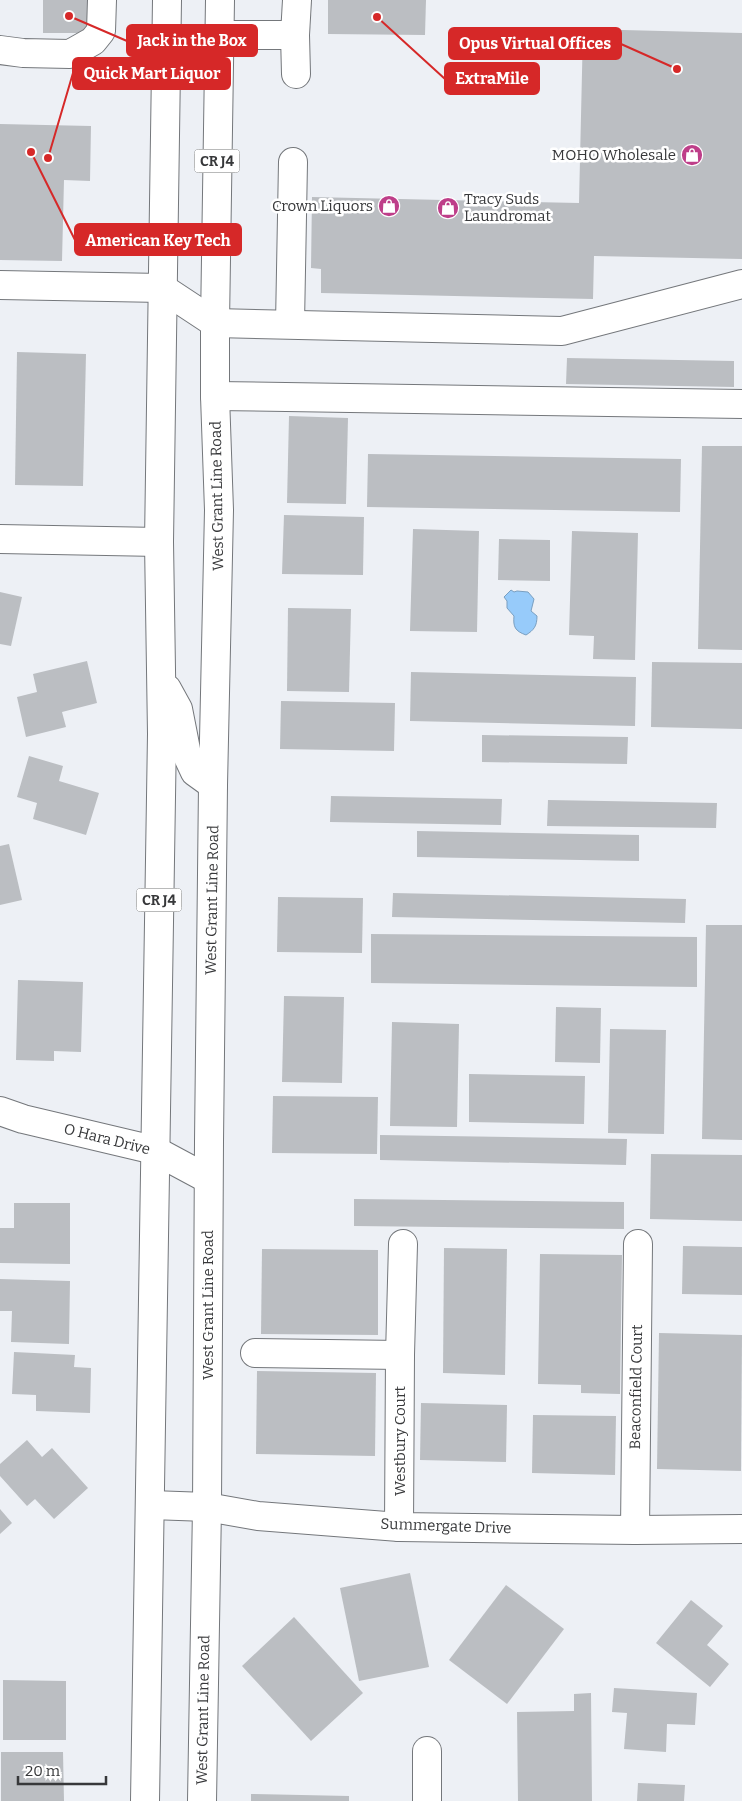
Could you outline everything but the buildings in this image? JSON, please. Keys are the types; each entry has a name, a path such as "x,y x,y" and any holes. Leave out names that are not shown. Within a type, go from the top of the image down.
{"main road":[{"path":"0,50 23,54 70,54 93,42 101,31 102,0"},
{"name":"CR J4","path":"146,1801 162,682 159,542 167,0"},
{"name":"West Grant Line Road","path":"202,1801 207,1506 208,1179 213,785 219,510 215,396 215,323 220,0"},
{"path":"296,74 295,35 297,0"},
{"path":"219,35 295,35"},
{"path":"290,324 292,162"},
{"path":"0,285 162,288 215,323 562,331 742,284"},
{"path":"215,396 742,404"},
{"path":"0,539 159,542"},
{"path":"162,682 178,709 186,754 194,772 213,785"},
{"name":"O Hara Drive","path":"0,1111 23,1119 154,1150 208,1179"},
{"name":"Westbury Court","path":"399,1526 403,1244"},
{"name":"Beaconfield Court","path":"635,1530 638,1244"},
{"path":"255,1353 400,1354"},
{"name":"Summergate Drive","path":"150,1505 207,1506 258,1516 399,1526 635,1530 742,1529"},
{"path":"427,1751 427,1801"}],"water":[{"path":"511,590 514,592 528,592 534,599 531,611 537,616 536,625 526,635 519,632 516,628 514,616 507,608 507,601 504,597"}],"place":[{"name":"Jack in the Box","path":"69,16"},
{"name":"ExtraMile","path":"377,17"},
{"name":"Opus Virtual Offices","path":"677,69"},
{"name":"American Key Tech","path":"31,152"},
{"name":"MOHO Wholesale","path":"692,155"},
{"name":"Quick Mart Liquor","path":"48,158"},
{"name":"Crown Liquors","path":"389,206"},
{"name":"Tracy Suds Laundromat","path":"448,208"}]}
